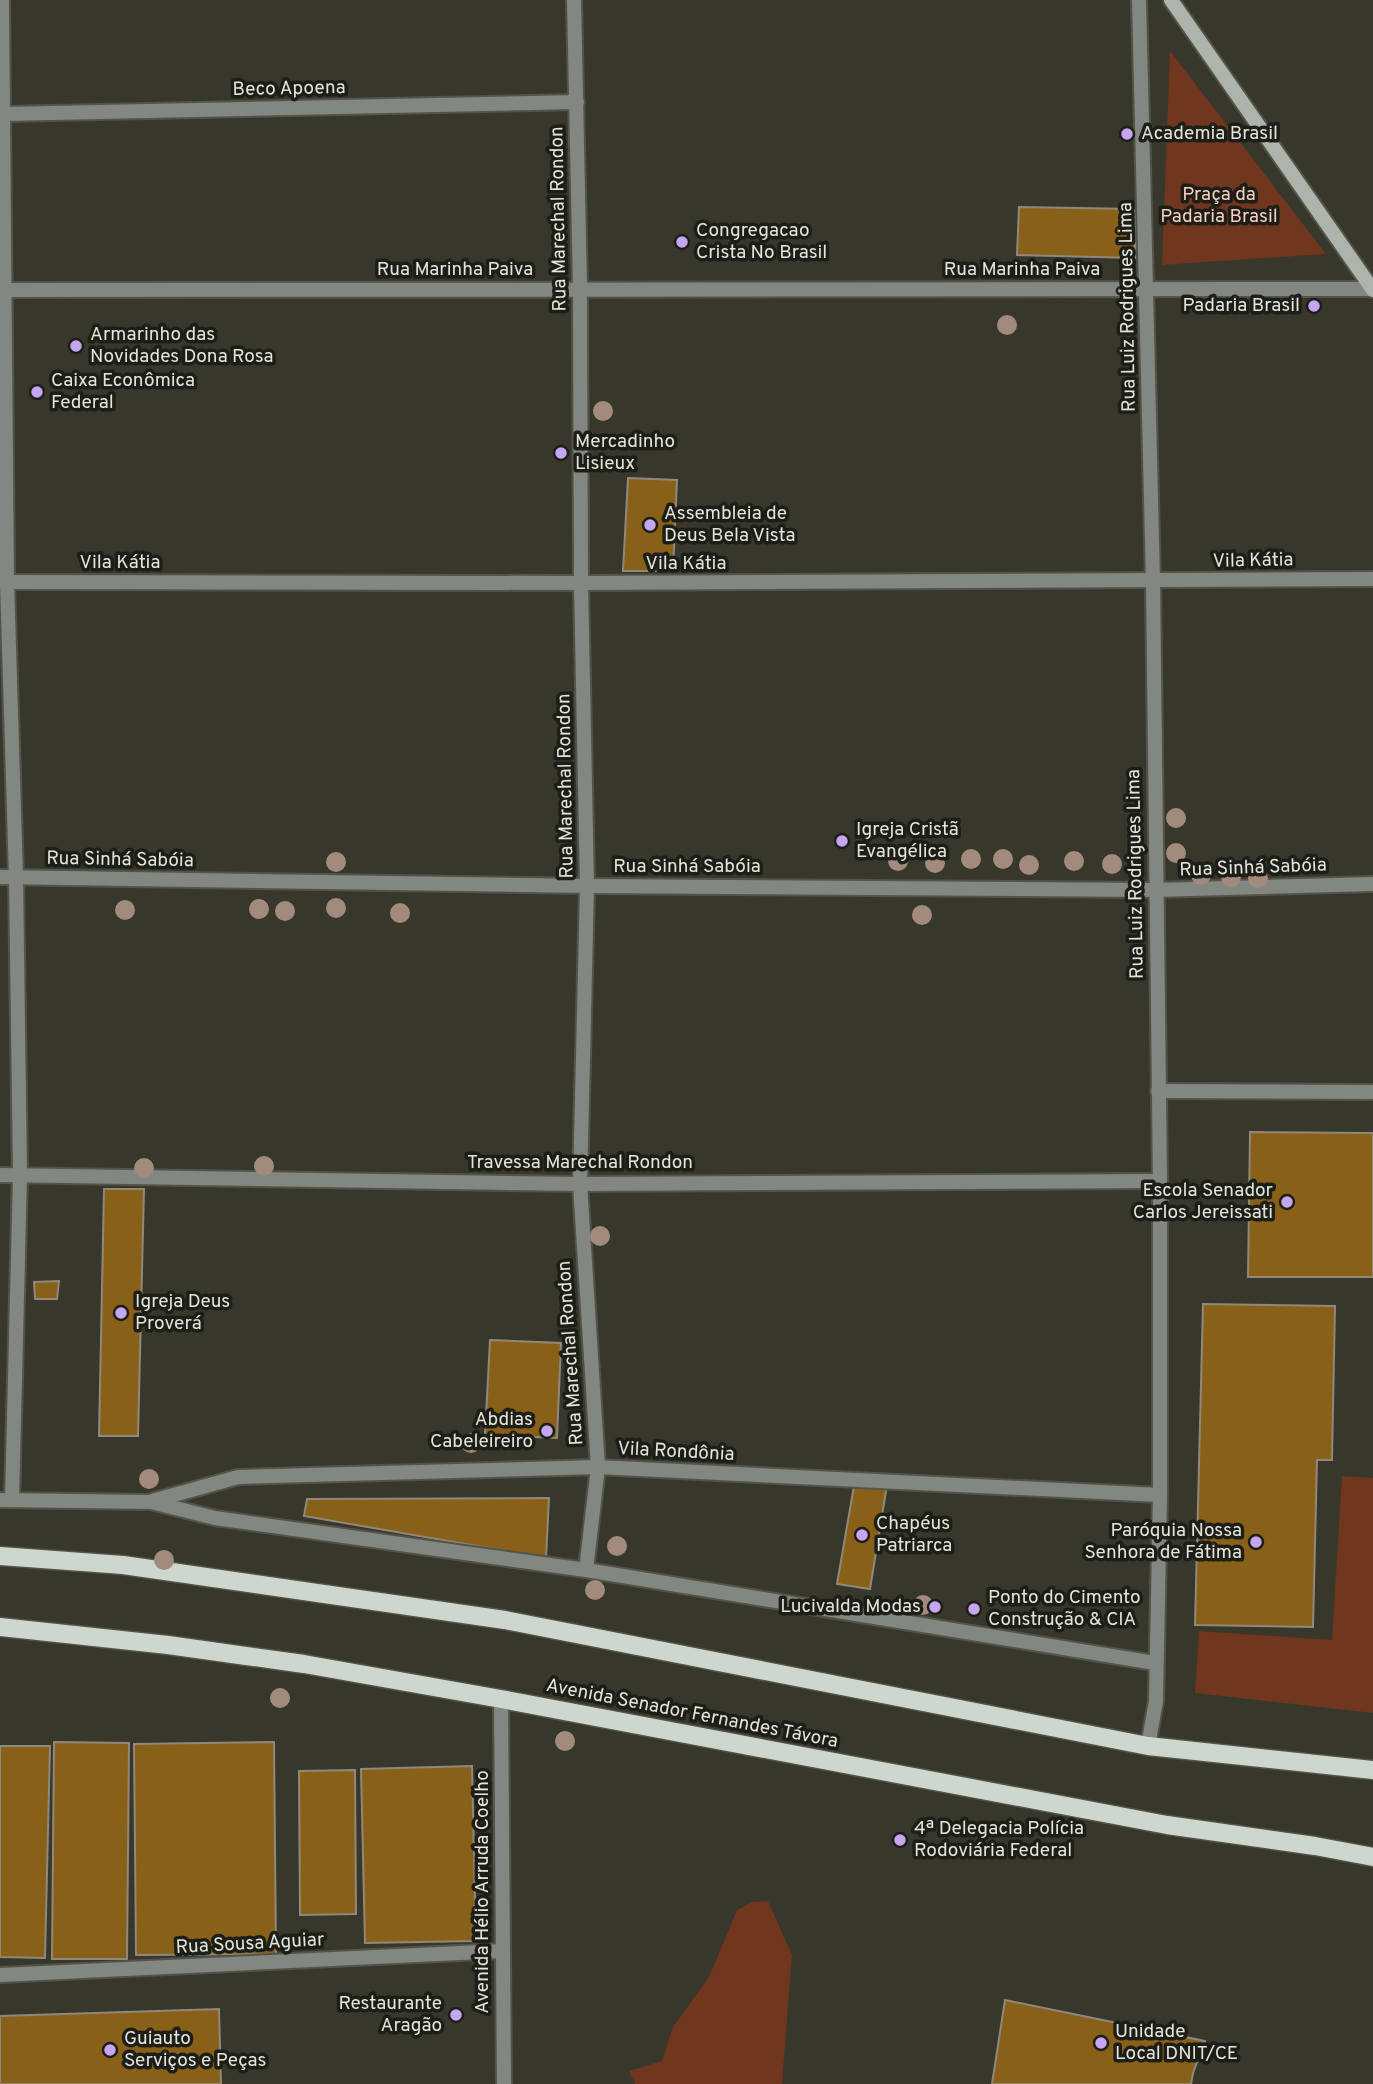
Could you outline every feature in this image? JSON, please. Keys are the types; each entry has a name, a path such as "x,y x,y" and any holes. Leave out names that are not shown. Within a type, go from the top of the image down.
{"main road":[{"path":"1171,0 1373,289"},
{"path":"0,1556 123,1565 505,1620 1148,1746 1373,1770"},
{"name":"Avenida Senador Fernandes Távora","path":"0,1627 304,1664 1167,1825 1373,1857"}],"street":[{"path":"2,0 4,582 16,877 20,1175 6,1500 151,1502 215,1518 586,1570 1155,1663"},
{"name":"Rua Marechal Rondon","path":"574,0 587,886 580,1184 598,1467 586,1570"},
{"name":"Rua Luiz Rodrigues Lima","path":"1139,0 1153,582 1160,1181 1160,1495 1156,1701 1148,1746"},
{"name":"Beco Apoena","path":"3,114 576,102"},
{"name":"Rua Marinha Paiva","path":"2,290 1373,289"},
{"name":"Vila Kátia","path":"4,582 1153,582 1373,579"},
{"name":"Rua Sinhá Sabóia","path":"0,877 587,886 1155,890 1373,884"},
{"path":"1158,1091 1373,1091"},
{"name":"Travessa Marechal Rondon","path":"0,1174 580,1184 1160,1181"},
{"name":"Vila Rondônia","path":"151,1502 238,1477 598,1467 1160,1495"},
{"name":"Avenida Hélio Arruda Coelho","path":"501,1699 504,2084"},
{"name":"Rua Sousa Aguiar","path":"0,1975 502,1951"}],"green space":[{"name":"Praça da Padaria Brasil","path":"1170,51 1326,254 1162,265"},
{"path":"1342,1476 1373,1478 1373,1713 1195,1693 1199,1631 1332,1640"},
{"path":"768,1901 792,1955 782,2084 635,2084 629,2071 662,2061 673,2027 709,1977 737,1910 752,1902"}],"building":[{"path":"1019,207 1135,209 1135,258 1017,255"},
{"name":"Assembleia de Deus Bela Vista","path":"628,478 677,480 673,571 623,571"},
{"path":"1250,1132 1373,1133 1373,1277 1248,1277"},
{"name":"Igreja Deus Proverá","path":"104,1189 144,1189 138,1436 99,1436"},
{"path":"59,1281 57,1299 35,1299 34,1282"},
{"name":"Paróquia Nossa Senhora de Fátima","path":"1203,1304 1335,1306 1332,1460 1317,1460 1313,1627 1195,1625"},
{"path":"490,1340 561,1343 557,1438 485,1435"},
{"name":"Chapéus Patriarca","path":"855,1480 887,1485 870,1589 837,1584"},
{"path":"549,1498 546,1558 304,1516 307,1499"},
{"path":"54,1742 129,1743 127,1959 52,1959"},
{"path":"274,1742 276,1954 136,1955 134,1744"},
{"path":"0,1746 50,1746 45,1958 0,1957"},
{"path":"472,1766 476,1941 365,1943 361,1769"},
{"path":"355,1770 356,1914 300,1915 299,1771"},
{"name":"Unidade Local DNIT/CE","path":"1005,2000 1205,2041 1191,2084 992,2084"},
{"name":"Guiauto Serviços e Peças","path":"219,2009 221,2084 0,2084 0,2016"}],"place":[{"name":"Academia Brasil","path":"1127,134"},
{"name":"Congregacao Crista No Brasil","path":"682,242"},
{"name":"Padaria Brasil","path":"1314,306"},
{"name":"Armarinho das Novidades Dona Rosa","path":"76,346"},
{"name":"Caixa Econômica Federal","path":"37,392"},
{"name":"Mercadinho Lisieux","path":"561,453"},
{"name":"Assembleia de Deus Bela Vista","path":"650,525"},
{"name":"Igreja Cristã Evangélica","path":"842,841"},
{"name":"Escola Senador Carlos Jereissati","path":"1287,1202"},
{"name":"Igreja Deus Proverá","path":"121,1313"},
{"name":"Abdias Cabeleireiro","path":"547,1431"},
{"name":"Chapéus Patriarca","path":"862,1535"},
{"name":"Paróquia Nossa Senhora de Fátima","path":"1256,1542"},
{"name":"Lucivalda Modas","path":"935,1607"},
{"name":"Ponto do Cimento Construção & CIA","path":"974,1609"},
{"name":"4ª Delegacia Polícia Rodoviária Federal","path":"900,1840"},
{"name":"Restaurante Aragão","path":"456,2015"},
{"name":"Unidade Local DNIT/CE","path":"1101,2043"},
{"name":"Guiauto Serviços e Peças","path":"110,2050"}]}
